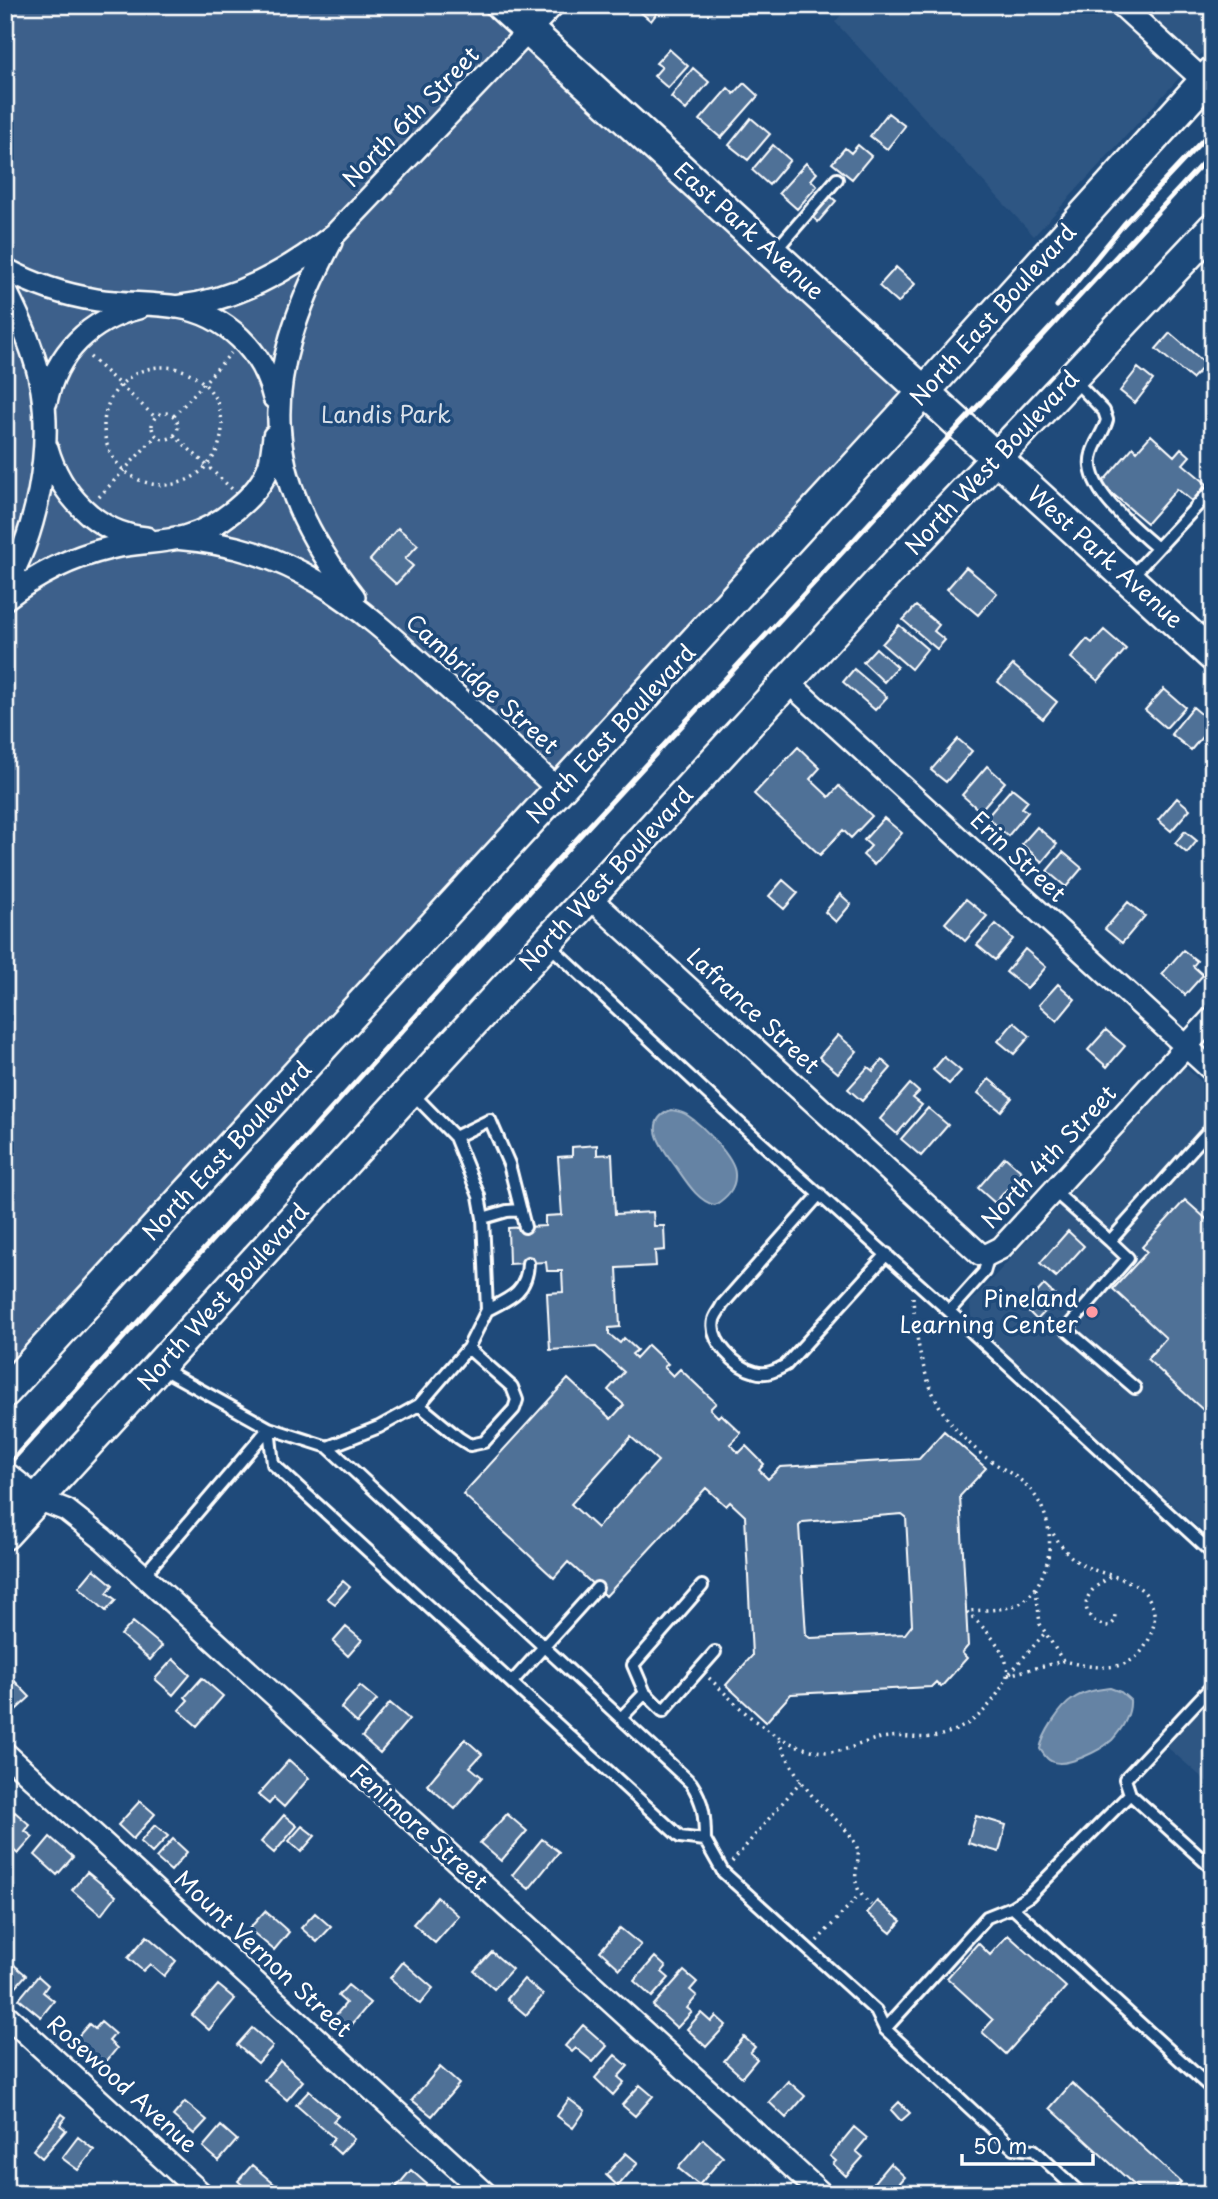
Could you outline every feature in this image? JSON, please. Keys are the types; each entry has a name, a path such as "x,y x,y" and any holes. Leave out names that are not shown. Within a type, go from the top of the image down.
{"main road":[{"name":"East Park Avenue","path":"501,5 997,458"},
{"name":"North East Boulevard","path":"5,1392 925,391 1208,76"},
{"name":"North West Boulevard","path":"5,1534 589,897 1213,228"},
{"name":"West Park Avenue","path":"997,458 1213,656"},
{"name":"Fenimore Street","path":"5,1478 25,1494 38,1499"}],"street":[{"name":"North 6th Street","path":"5,587 21,554 35,511 39,491 44,414 54,374 75,343 97,324 117,314 137,308 209,302 254,286 309,255 335,234 553,5"},
{"path":"1121,5 1208,76"},
{"name":"North 6th Street","path":"5,599 39,576 83,556 129,544 185,537 217,522 246,502 269,465 285,352 308,288 335,234"},
{"name":"Cambridge Street","path":"5,269 33,283 77,296 173,306 213,318 243,340 268,376 289,480 306,523 332,569 369,616"},
{"name":"Cambridge Street","path":"5,289 33,353 47,448 55,470 72,497 86,512 97,520 139,537 218,543 294,568 323,584 369,616 559,790"},
{"name":"Erin Street","path":"788,682 1213,1071"},
{"name":"Lafrance Street","path":"589,897 881,1164"},
{"name":"North 4th Street","path":"881,1164 975,1251 989,1255 1001,1248 1055,1192 1213,1017"},
{"name":"Fenimore Street","path":"38,1499 53,1503 80,1519 799,2186 822,2194"},
{"name":"Mount Vernon Street","path":"5,1753 485,2194"},
{"name":"Rosewood Avenue","path":"5,2014 202,2194"}],"lane":[{"path":"773,253 836,179"},
{"path":"1072,378 1104,411 1107,420 1091,455 1090,469 1096,482 1116,510 1157,548"},
{"path":"1129,579 1208,494"},
{"path":"547,943 737,1121 887,1254 1213,1554"},
{"path":"328,1447 379,1427 419,1405 468,1348 487,1310 483,1218 479,1196 455,1137 410,1091"},
{"path":"455,1137 490,1120 509,1164 524,1227"},
{"path":"1110,1241 1213,1126"},
{"path":"1055,1192 1128,1258 1066,1329 1135,1388"},
{"path":"820,1194 722,1306 714,1320 714,1335 722,1348 738,1363 756,1373 774,1372 786,1365 887,1254"},
{"path":"483,1218 521,1210"},
{"path":"949,1311 984,1272 989,1255"},
{"path":"487,1310 516,1294 527,1275 528,1263"},
{"path":"419,1405 470,1445 484,1442 514,1409 517,1400 512,1387 468,1348"},
{"path":"159,1367 269,1429 328,1447 691,1783 699,1794 705,1812 705,1840 723,1872 876,2011 885,2029 1013,2148 1034,2150 1081,2194"},
{"path":"143,1576 269,1429"},
{"path":"269,1429 273,1464 680,1837 705,1840"},
{"path":"702,1586 633,1665 645,1693 663,1711 715,1652"},
{"path":"512,1682 597,1588"},
{"path":"1213,1685 1125,1779 1130,1794 1213,1869"},
{"path":"621,1718 645,1693"},
{"path":"885,2029 987,1917 1012,1907 1029,1896 1130,1794"},
{"path":"1012,1907 1213,2090"}],"path":[{"path":"174,416 243,340"},
{"path":"75,343 155,417"},
{"path":"157,367 186,371 204,383 215,398 222,422 220,444 207,466 190,479 170,485 146,482 124,470 108,449 104,427 108,405 120,385 140,372 157,367"},
{"path":"165,413 174,416 178,424 174,435 166,439 156,436 151,427 155,417 165,413"},
{"path":"174,435 246,502"},
{"path":"86,512 156,436"},
{"path":"912,1278 915,1335 932,1392 946,1417 965,1440 986,1458 1026,1485 1040,1503 1049,1527 1077,1562 1110,1577 1130,1580 1140,1587 1151,1601 1155,1615 1149,1640 1142,1651 1132,1661 1118,1667 1094,1667 1063,1661 1008,1675"},
{"path":"1008,1675 1007,1663 1002,1654 985,1629 967,1611 1009,1608 1025,1600 1036,1588 1050,1556 1049,1527"},
{"path":"1110,1577 1094,1588 1087,1597 1086,1605 1094,1622 1103,1626 1110,1626 1115,1615"},
{"path":"1036,1588 1040,1624 1063,1661"},
{"path":"700,1670 760,1726 779,1739 829,1753 844,1751 890,1736 930,1737 954,1732 972,1722 988,1707 1008,1675 1044,1634"},
{"path":"779,1739 793,1771 801,1782 853,1840 857,1850 855,1883 859,1895 871,1905"},
{"path":"723,1872 801,1782"},
{"path":"808,1950 859,1895"}],"shaded area":[{"path":"850,5 1213,5 1213,41 1034,236 835,22"},
{"name":"Pineland Learning Center","path":"1185,1067 1213,1092 1213,1541 971,1321 970,1303"},
{"path":"671,1110 685,1114 700,1126 724,1151 734,1167 732,1189 715,1205 703,1200 693,1190 657,1137 657,1122"},
{"path":"1110,1688 1121,1692 1130,1700 1125,1722 1112,1740 1074,1761 1057,1763 1048,1759 1040,1749 1053,1721 1063,1708 1082,1694"},
{"path":"1213,1696 1213,1787 1167,1747"}],"green space":[{"name":"Landis Park","path":"5,5 501,5 925,391 5,1392"}],"building":[{"path":"632,5 663,5 651,21"},
{"path":"669,49 688,66 668,88 654,76 662,67 656,63"},
{"path":"693,68 709,82 686,110 671,97"},
{"path":"744,83 758,96 721,138 700,120 728,88 734,94"},
{"path":"888,113 905,126 887,149 870,136"},
{"path":"751,118 770,134 748,160 729,145"},
{"path":"773,145 790,160 769,185 752,170"},
{"path":"858,145 871,156 852,179 832,163 845,148 851,153"},
{"path":"806,163 817,173 811,180 817,186 797,209 779,193"},
{"path":"826,193 836,201 818,222 808,213"},
{"path":"896,267 915,284 898,303 879,286"},
{"path":"1170,333 1206,364 1192,379 1156,349"},
{"path":"1138,368 1153,380 1135,403 1120,391"},
{"path":"1151,435 1174,456 1181,448 1190,456 1183,464 1207,484 1192,501 1177,489 1147,523 1101,484 1133,447 1137,451"},
{"path":"398,528 418,545 405,559 413,566 396,584 370,560"},
{"path":"966,567 997,593 978,615 947,589"},
{"path":"916,606 939,625 934,631 945,640 937,649 903,620"},
{"path":"899,625 927,649 911,669 882,644"},
{"path":"1104,630 1126,649 1098,681 1071,658 1087,639 1092,643"},
{"path":"876,648 897,667 884,682 863,662"},
{"path":"1013,665 1057,702 1043,719 998,682"},
{"path":"854,669 887,697 875,710 843,682"},
{"path":"1164,689 1185,707 1166,728 1145,710"},
{"path":"1193,707 1213,724 1191,750 1171,734"},
{"path":"958,739 972,751 946,782 931,770"},
{"path":"798,747 820,768 810,779 829,797 839,786 872,816 851,838 843,830 820,855 754,794"},
{"path":"987,766 1005,782 980,811 962,795"},
{"path":"1012,788 1028,801 1022,808 1028,812 1008,836 987,817"},
{"path":"1177,798 1190,809 1171,831 1158,820"},
{"path":"884,818 902,833 874,865 863,855 871,846 864,840"},
{"path":"1037,827 1057,844 1042,862 1022,844"},
{"path":"1185,831 1197,841 1187,853 1175,843"},
{"path":"1063,852 1082,868 1066,887 1047,871"},
{"path":"783,880 798,893 784,909 769,896"},
{"path":"840,894 851,904 836,922 825,912"},
{"path":"966,899 987,916 965,941 945,923"},
{"path":"1128,902 1145,916 1122,943 1105,929"},
{"path":"996,924 1013,939 995,960 977,945"},
{"path":"1025,949 1046,967 1027,989 1006,972"},
{"path":"1183,950 1197,961 1193,966 1203,975 1185,995 1162,974"},
{"path":"1058,984 1075,999 1057,1021 1039,1005"},
{"path":"1014,1022 1030,1036 1014,1054 998,1041"},
{"path":"1106,1030 1125,1046 1107,1067 1088,1050"},
{"path":"838,1035 857,1051 838,1073 819,1057"},
{"path":"944,1057 961,1071 949,1084 933,1070"},
{"path":"882,1060 891,1068 862,1101 848,1089 868,1067 873,1071"},
{"path":"989,1079 1012,1098 1001,1111 978,1093"},
{"path":"910,1084 919,1092 913,1098 922,1105 897,1134 880,1119"},
{"path":"928,1108 948,1125 921,1156 901,1139"},
{"path":"597,1145 597,1155 612,1154 615,1214 653,1212 654,1226 664,1226 665,1250 655,1251 656,1266 617,1268 620,1327 609,1328 609,1334 620,1343 624,1338 637,1350 632,1354 636,1358 648,1345 668,1364 664,1367 673,1376 680,1369 716,1403 710,1409 718,1417 721,1414 741,1433 730,1444 739,1453 746,1446 764,1464 759,1470 768,1479 780,1467 919,1459 944,1431 986,1468 960,1496 968,1646 962,1653 967,1658 941,1687 936,1682 931,1687 791,1694 766,1722 726,1685 752,1656 745,1516 730,1502 726,1506 706,1488 606,1596 568,1562 554,1578 463,1494 568,1379 611,1419 624,1405 608,1390 624,1372 596,1347 550,1350 547,1293 563,1292 562,1271 547,1271 546,1262 509,1264 508,1228 545,1226 545,1216 562,1215 558,1157 572,1156 572,1147","holes":["631,1437 658,1461 597,1528 571,1504","902,1514 906,1517 912,1625 905,1634 810,1638 806,1635 799,1526 803,1522"]},
{"path":"1005,1157 1022,1172 995,1203 978,1188"},
{"path":"1185,1200 1213,1225 1213,1419 1147,1359 1166,1338 1113,1289 1147,1252 1142,1247"},
{"path":"1068,1231 1084,1246 1056,1277 1040,1263"},
{"path":"1044,1285 1058,1298 1037,1320 1024,1307"},
{"path":"94,1569 113,1585 107,1593 116,1600 106,1611 79,1587"},
{"path":"343,1581 350,1587 335,1604 327,1598"},
{"path":"133,1622 162,1646 150,1660 121,1635"},
{"path":"346,1627 362,1640 348,1656 333,1642"},
{"path":"173,1659 190,1675 173,1695 155,1679"},
{"path":"5,1671 30,1697 5,1720"},
{"path":"202,1678 223,1696 197,1726 179,1710 188,1700 185,1697"},
{"path":"360,1686 377,1700 357,1723 341,1708"},
{"path":"390,1703 409,1719 380,1753 362,1737"},
{"path":"465,1739 482,1754 470,1767 482,1777 455,1809 427,1785"},
{"path":"289,1760 309,1778 284,1807 274,1798 269,1804 258,1795"},
{"path":"140,1801 155,1814 133,1839 118,1825"},
{"path":"15,1812 30,1825 25,1831 33,1837 18,1854 5,1843 5,1823"},
{"path":"507,1814 527,1831 501,1861 480,1843"},
{"path":"284,1815 297,1826 274,1853 261,1842"},
{"path":"976,1816 1006,1825 999,1852 968,1843"},
{"path":"155,1825 168,1836 152,1853 140,1842"},
{"path":"302,1826 315,1836 301,1852 289,1841"},
{"path":"50,1837 73,1857 57,1875 35,1855"},
{"path":"173,1839 187,1852 171,1871 156,1858"},
{"path":"542,1839 559,1852 529,1889 512,1875"},
{"path":"87,1872 116,1896 101,1915 72,1890"},
{"path":"437,1897 459,1916 435,1943 413,1924"},
{"path":"877,1901 901,1921 891,1933 867,1913"},
{"path":"265,1911 289,1932 274,1950 249,1929"},
{"path":"315,1913 331,1927 317,1942 301,1928"},
{"path":"620,1928 641,1945 620,1969 600,1951"},
{"path":"1008,1935 1066,1987 1006,2054 982,2032 993,2020 947,1978 978,1943 990,1955"},
{"path":"147,1936 176,1961 164,1976 150,1964 143,1971 128,1958"},
{"path":"492,1952 512,1969 494,1989 474,1971"},
{"path":"5,1957 26,1975 13,1990 5,1984"},
{"path":"655,1957 666,1967 662,1972 669,1978 652,1997 634,1981"},
{"path":"403,1962 433,1988 420,2004 390,1978"},
{"path":"684,1971 697,1982 690,1990 697,1996 687,2008 692,2012 677,2028 653,2006"},
{"path":"38,1976 48,1985 43,1992 54,2001 41,2017 19,1999"},
{"path":"524,1979 543,1995 526,2015 507,1999"},
{"path":"218,1985 235,1999 209,2030 192,2015"},
{"path":"348,1985 370,2003 349,2028 335,2016 346,2003 338,1996"},
{"path":"701,2013 711,2022 716,2016 726,2025 706,2047 687,2029"},
{"path":"101,2022 115,2034 109,2041 117,2048 101,2068 72,2043 89,2024 95,2029"},
{"path":"583,2025 607,2046 593,2062 576,2048 572,2052 565,2046"},
{"path":"252,2028 273,2046 258,2063 237,2045"},
{"path":"744,2037 755,2047 750,2053 757,2059 742,2077 724,2061"},
{"path":"615,2055 628,2066 618,2077 624,2082 613,2095 595,2078"},
{"path":"280,2061 303,2081 287,2100 264,2080"},
{"path":"440,2067 459,2084 432,2116 412,2100"},
{"path":"788,2081 805,2096 786,2118 769,2102"},
{"path":"1072,2083 1181,2182 1170,2194 1144,2194 1050,2108"},
{"path":"640,2085 653,2096 635,2116 622,2105"},
{"path":"309,2091 338,2116 333,2121 354,2139 340,2154 329,2144 334,2138 296,2105"},
{"path":"569,2099 585,2111 573,2128 557,2116"},
{"path":"185,2102 207,2120 194,2134 173,2116"},
{"path":"899,2102 910,2113 901,2121 891,2110"},
{"path":"62,2114 66,2117 60,2125 66,2130 42,2158 33,2150"},
{"path":"221,2126 237,2140 219,2161 203,2147"},
{"path":"854,2127 867,2138 856,2151 863,2157 846,2176 833,2164 836,2161 830,2156"},
{"path":"78,2137 94,2150 78,2170 62,2158"},
{"path":"703,2139 723,2157 699,2185 678,2168"},
{"path":"626,2153 638,2163 618,2186 606,2175"},
{"path":"890,2163 905,2177 890,2194 864,2194"},
{"path":"252,2165 279,2188 274,2194 252,2194 238,2181"},
{"path":"411,2170 438,2194 398,2194 394,2190"}],"railway":[{"path":"1057,306 1124,224 1213,129"},
{"path":"5,1468 563,854 1213,152"}],"place":[{"name":"Pineland Learning Center","path":"1092,1312"}]}
